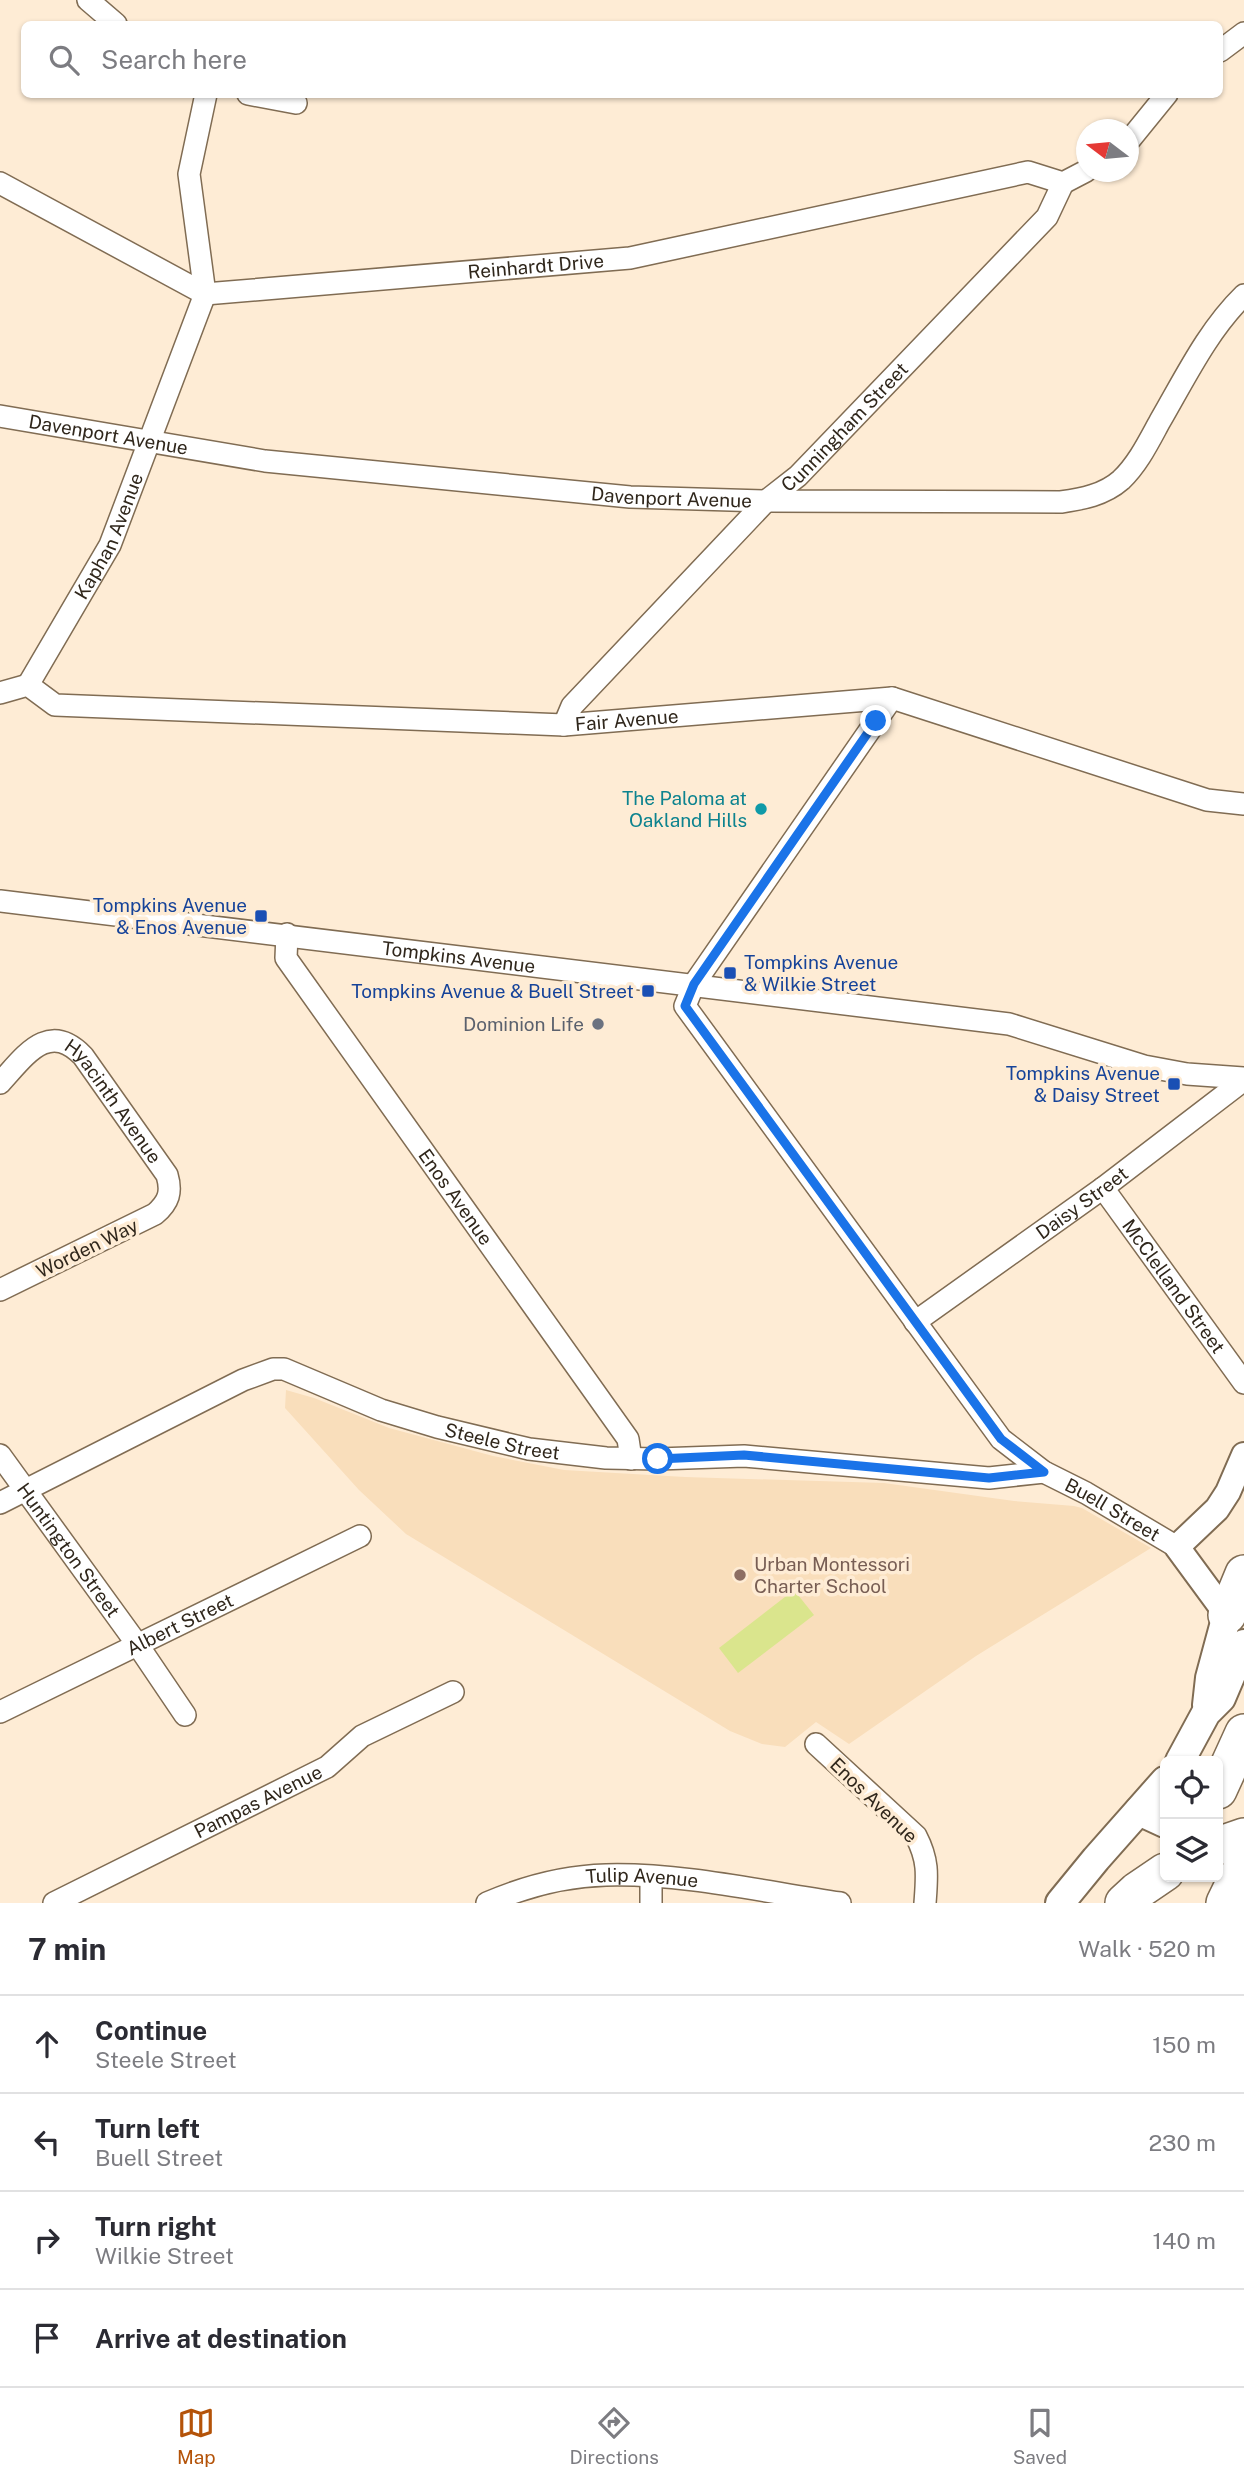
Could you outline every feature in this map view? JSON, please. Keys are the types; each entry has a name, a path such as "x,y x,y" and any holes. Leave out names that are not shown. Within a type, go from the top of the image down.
{"highway":[{"path":"1238,1633 1244,1574"},
{"path":"1223,1779 1244,1733"},
{"path":"1223,1844 1244,1837"},
{"path":"1225,1903 1244,1864"},
{"path":"1124,1903 1137,1891 1167,1888"}],"main road":[{"path":"1183,1756 1206,1713 1210,1678 1238,1633"},
{"path":"1060,1903 1160,1787"},
{"path":"1139,1811 1160,1821"},
{"path":"1223,1830 1244,1830"}],"street":[{"path":"88,0 112,21"},
{"path":"1223,49 1244,33"},
{"name":"Kaphan Avenue","path":"28,685 110,544 205,294 188,174 205,98"},
{"path":"269,98 296,103"},
{"path":"1139,129 1164,98"},
{"name":"Reinhardt Drive","path":"205,294 630,258 1028,172 1063,183"},
{"path":"1063,183 1076,176"},
{"path":"0,183 205,294"},
{"name":"Cunningham Street","path":"564,725 572,706 766,501 798,477 1047,217 1063,183"},
{"name":"Davenport Avenue","path":"0,416 265,461 630,497 766,501 1061,502 1099,494 1121,480 1142,452 1229,310 1244,295"},
{"path":"0,693 28,685"},
{"name":"Fair Avenue","path":"28,685 55,705 564,725 892,698 1207,800 1244,804"},
{"path":"694,984 892,698"},
{"name":"Tompkins Avenue","path":"0,901 1009,1024 1144,1066 1187,1074 1244,1079"},
{"name":"Enos Avenue","path":"287,934 286,958 628,1439 631,1459"},
{"name":"Buell Street","path":"694,984 685,1006 1001,1439 1044,1472 1086,1493 1177,1547 1238,1633"},
{"name":"Hyacinth Avenue","path":"0,1083 38,1045 56,1039 72,1045 83,1056 167,1175 169,1199"},
{"name":"Daisy Street","path":"915,1322 1103,1188 1244,1079"},
{"name":"McClelland Street","path":"1103,1188 1244,1382"},
{"name":"Worden Way","path":"0,1290 155,1214 169,1199"},
{"name":"Steele Street","path":"0,1503 243,1380 273,1369 295,1372 382,1410 481,1439 530,1449 631,1459 744,1455 989,1478 1044,1472"},
{"path":"1177,1547 1217,1509 1228,1492 1244,1454"},
{"name":"Huntington Street","path":"0,1455 185,1715"},
{"name":"Albert Street","path":"0,1712 360,1536"},
{"name":"Pampas Avenue","path":"54,1903 327,1768 362,1736 453,1692"},
{"name":"Enos Avenue","path":"816,1744 916,1836 926,1854 925,1903"},
{"name":"Tulip Avenue","path":"488,1903 525,1889 563,1880 606,1875 651,1877 840,1903"},
{"path":"651,1877 651,1903"}],"shaded area":[{"name":"Urban Montessori Charter School","path":"286,1390 314,1398 389,1428 493,1456 564,1470 884,1483 1014,1501 1074,1506 1151,1548 976,1656 849,1744 816,1722 785,1747 762,1744 730,1731 406,1534 359,1490 285,1408"}],"green space":[{"path":"794,1590 814,1615 738,1673 719,1648"}],"place":[{"name":"The Paloma at Oakland Hills","path":"761,809"},
{"name":"Tompkins Avenue & Enos Avenue","path":"261,916"},
{"name":"Tompkins Avenue & Wilkie Street","path":"730,973"},
{"name":"Tompkins Avenue & Buell Street","path":"648,991"},
{"name":"Dominion Life","path":"598,1024"},
{"name":"Tompkins Avenue & Daisy Street","path":"1174,1084"},
{"name":"Urban Montessori Charter School","path":"740,1575"}],"route":[{"path":"658,1459 744,1455 989,1478 1044,1472 1001,1439 685,1006 694,984 876,721"}]}
